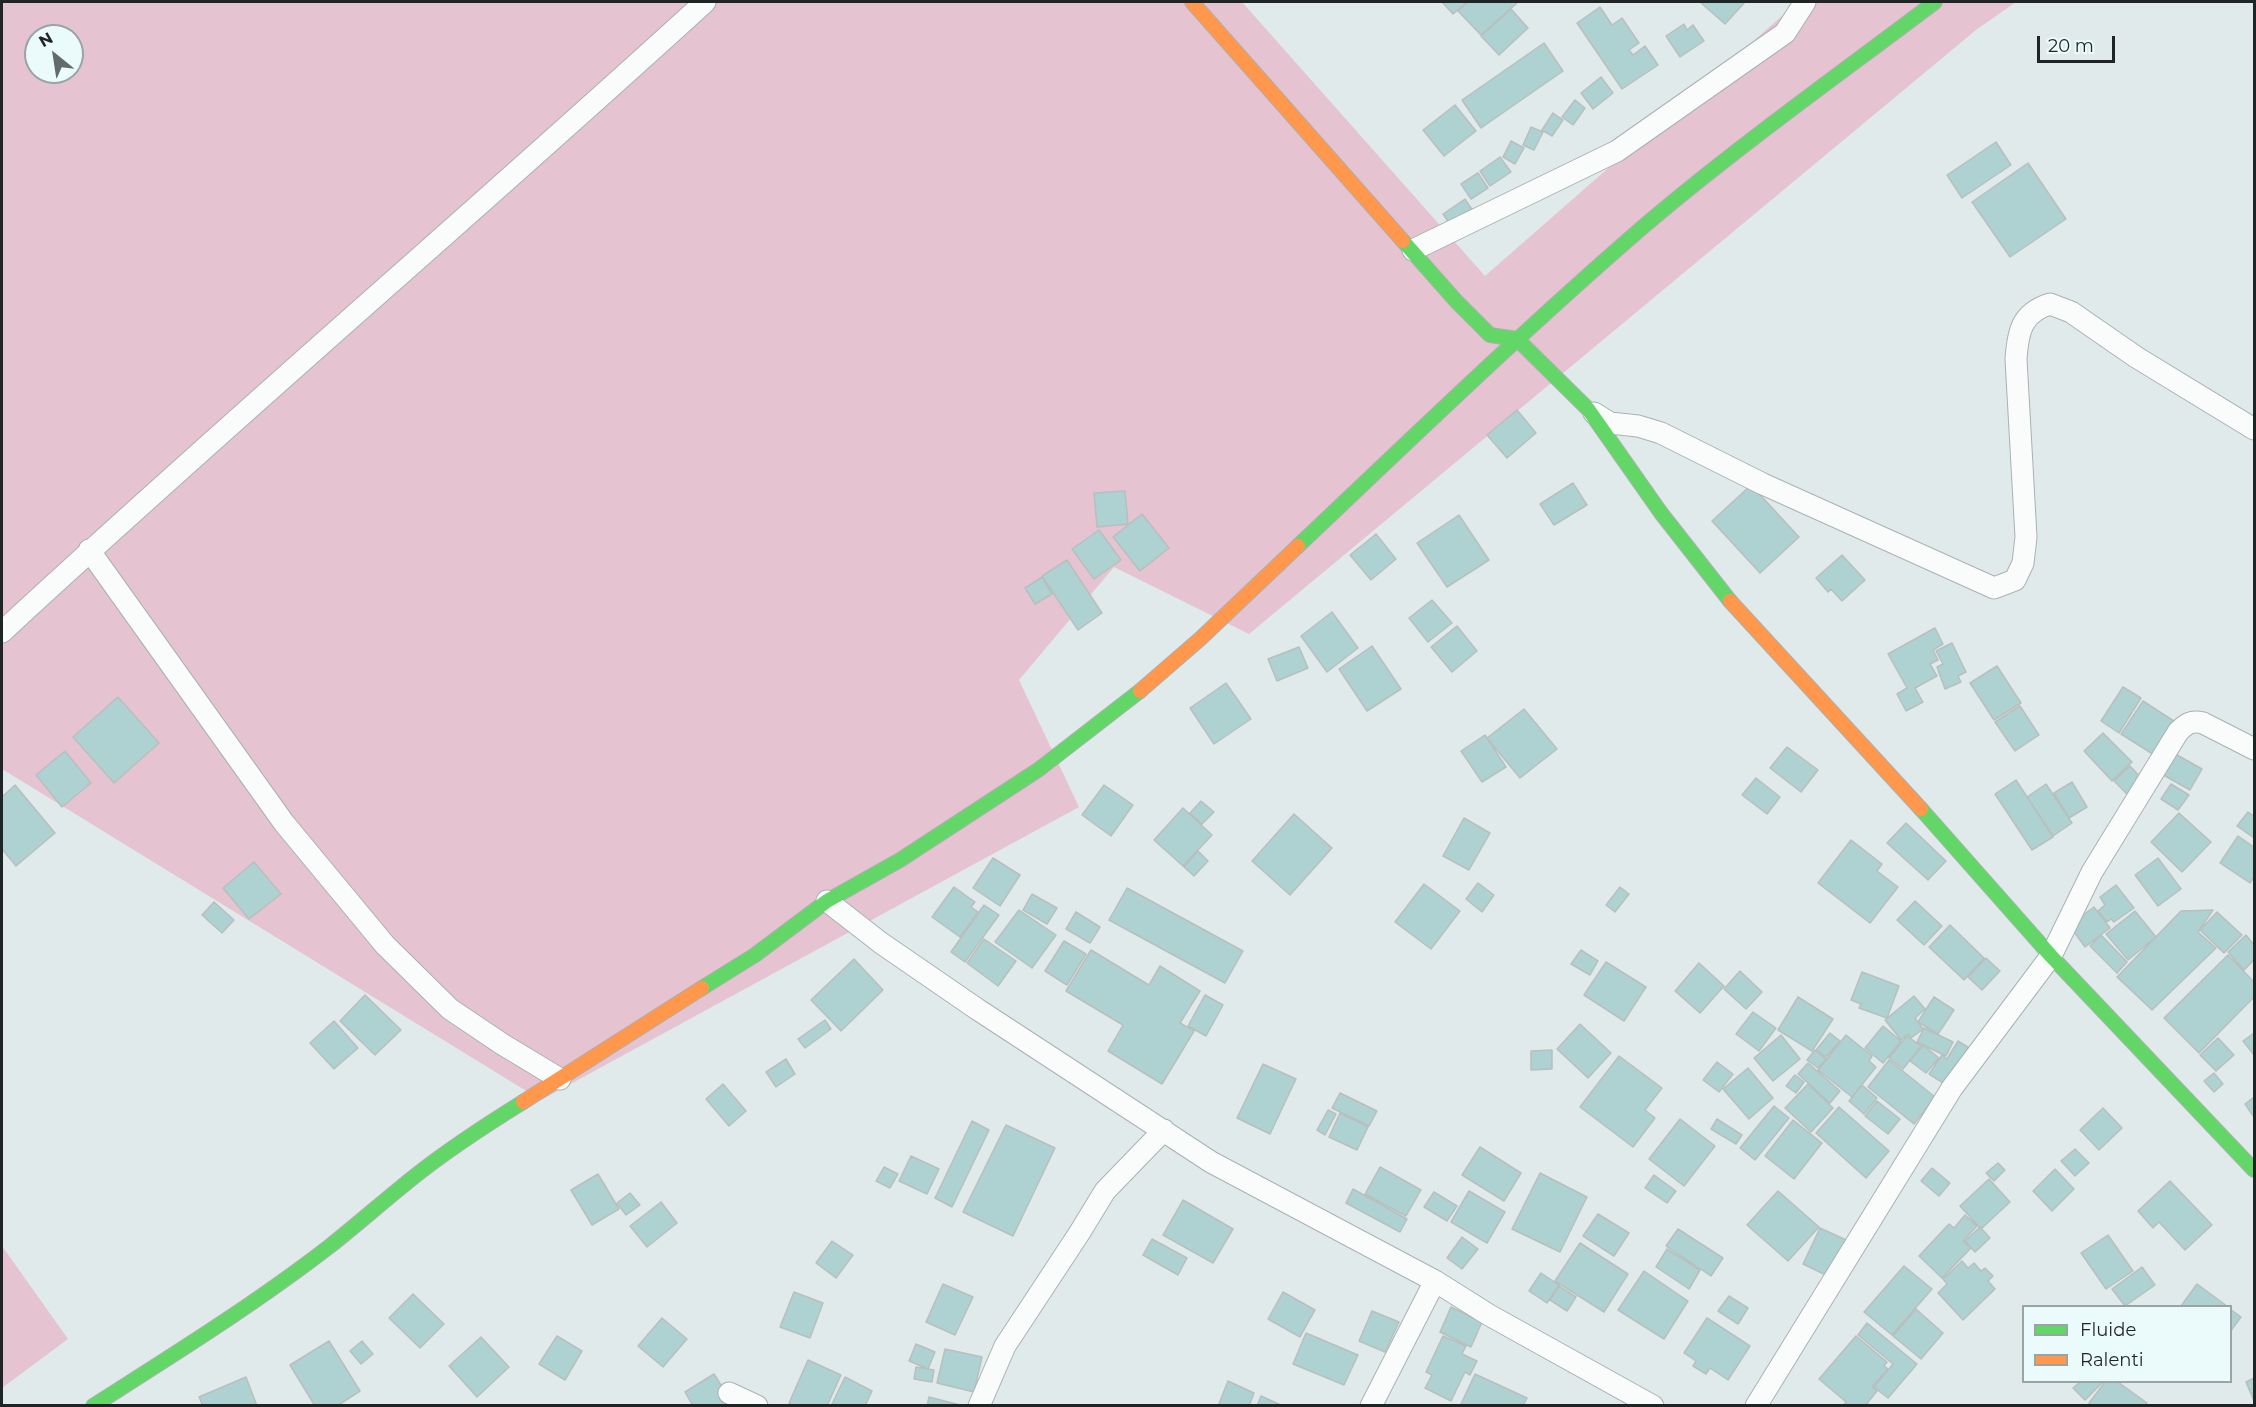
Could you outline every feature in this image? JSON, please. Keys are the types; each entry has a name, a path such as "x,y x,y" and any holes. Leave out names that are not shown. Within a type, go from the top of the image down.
{"street":[{"path":"2,632 89,550 705,2"},
{"path":"1192,2 1456,301 1490,335 1517,339 1588,409 1661,513 1733,605 1883,766 2051,956 2254,1170"},
{"path":"1413,250 1617,151 1785,33 1805,2"},
{"path":"93,1406 198,1339 330,1246 415,1176 483,1127 754,955 827,901 900,860 1038,770 1146,686 1200,639 1517,339 1645,226 1728,158 1935,2"},
{"path":"1588,409 1610,423 1638,426 1661,433 1763,484 1994,588 2015,580 2023,563 2026,537 2016,359 2018,333 2039,307 2050,304 2071,312 2136,357 2254,429"},
{"path":"89,550 284,823 385,945 450,1009 560,1079"},
{"path":"1756,1406 1952,1088 2051,956 2092,872 2178,732 2187,723 2196,721 2254,749"},
{"path":"827,901 881,943 1047,1057 1211,1162 1435,1281 1489,1315 1653,1406"},
{"path":"979,1406 1005,1346 1105,1191 1164,1130"},
{"path":"1371,1406 1435,1281"},
{"path":"729,1393 758,1406"}],"shaded area":[{"path":"2,2 1242,2 1485,276 1798,2 2016,2 1976,30 1249,634 1114,567 1019,680 1079,807 541,1100 2,769"},
{"path":"2,1246 68,1339 2,1388"}],"building":[{"path":"1442,2 1467,2 1453,14"},
{"path":"1468,2 1517,3 1481,35 1458,11"},
{"path":"1700,2 1745,2 1725,24"},
{"path":"1600,7 1612,25 1622,18 1639,43 1629,50 1633,55 1645,46 1658,65 1622,89 1577,23"},
{"path":"1511,9 1528,28 1499,55 1481,36"},
{"path":"1684,24 1687,30 1693,25 1704,41 1680,57 1666,36"},
{"path":"1544,43 1563,71 1481,128 1462,100"},
{"path":"1601,77 1613,93 1593,109 1581,93"},
{"path":"1575,100 1585,108 1573,125 1562,117"},
{"path":"1455,105 1476,131 1444,156 1423,130"},
{"path":"1553,113 1563,120 1552,136 1542,130"},
{"path":"1531,127 1543,132 1534,150 1523,145"},
{"path":"1511,141 1524,148 1515,164 1503,157"},
{"path":"1996,142 2011,165 1962,198 1947,175"},
{"path":"1500,157 1511,172 1490,186 1480,171"},
{"path":"2028,163 2066,219 2010,257 1972,202"},
{"path":"1478,173 1488,188 1471,199 1461,184"},
{"path":"1465,199 1473,211 1451,226 1443,214"},
{"path":"1517,410 1536,433 1507,458 1487,435"},
{"path":"1573,483 1587,505 1554,525 1540,504"},
{"path":"1751,485 1799,537 1760,573 1712,521"},
{"path":"1125,491 1128,524 1097,527 1094,493"},
{"path":"1142,514 1169,548 1140,571 1113,537"},
{"path":"1459,515 1489,560 1447,587 1417,543"},
{"path":"1099,530 1121,560 1094,579 1072,549"},
{"path":"1376,534 1396,559 1371,580 1350,555"},
{"path":"1842,555 1865,580 1842,601 1831,589 1828,592 1816,578"},
{"path":"1067,560 1102,613 1078,630 1042,576"},
{"path":"1042,577 1052,594 1035,604 1025,588"},
{"path":"1432,600 1452,623 1428,642 1409,618"},
{"path":"1332,612 1358,648 1327,672 1301,636"},
{"path":"1457,626 1477,651 1452,672 1431,647"},
{"path":"1935,628 1943,644 1933,650 1938,660 1930,664 1937,676 1915,688 1923,702 1906,711 1897,694 1907,688 1888,654"},
{"path":"1952,643 1966,672 1958,676 1961,682 1945,689 1937,667 1943,664 1936,651"},
{"path":"1372,646 1401,689 1367,711 1339,669"},
{"path":"1299,647 1308,668 1277,681 1268,659"},
{"path":"1997,666 2021,703 1994,720 1970,683"},
{"path":"1226,683 1251,719 1214,744 1190,708"},
{"path":"2123,687 2141,698 2119,733 2101,721"},
{"path":"118,697 159,743 114,783 73,737"},
{"path":"2143,701 2180,725 2159,758 2121,734"},
{"path":"2020,706 2039,735 2015,751 1995,722"},
{"path":"1524,709 1557,749 1520,778 1487,738"},
{"path":"2103,733 2132,762 2112,781 2084,751"},
{"path":"1485,735 1506,767 1482,782 1461,751"},
{"path":"1787,747 1818,770 1801,792 1770,768"},
{"path":"65,751 91,783 62,807 36,775"},
{"path":"2170,751 2202,769 2190,790 2158,772"},
{"path":"2130,766 2145,782 2130,797 2114,781"},
{"path":"1756,778 1780,797 1767,814 1742,795"},
{"path":"2016,780 2053,837 2032,850 1995,794"},
{"path":"2072,782 2087,807 2069,818 2054,793"},
{"path":"2046,784 2072,823 2053,836 2027,797"},
{"path":"2171,784 2189,795 2178,810 2161,799"},
{"path":"15,785 55,833 16,866 2,849 2,797"},
{"path":"1104,785 1133,805 1111,836 1082,815"},
{"path":"1201,801 1214,812 1202,824 1190,813"},
{"path":"1183,808 1212,835 1183,866 1154,840"},
{"path":"2248,812 2254,816 2254,838 2237,826"},
{"path":"2179,813 2211,842 2182,872 2151,842"},
{"path":"1294,814 1332,848 1290,895 1252,861"},
{"path":"1464,818 1490,833 1469,870 1443,856"},
{"path":"1906,823 1946,861 1928,880 1887,843"},
{"path":"2238,836 2254,847 2254,877 2250,883 2220,863"},
{"path":"1851,840 1882,864 1877,871 1898,887 1870,923 1818,883"},
{"path":"1198,851 1208,861 1194,876 1184,867"},
{"path":"993,858 1020,875 1000,906 973,888"},
{"path":"2158,858 2181,889 2158,906 2135,875"},
{"path":"254,862 281,894 249,919 223,888"},
{"path":"1478,883 1494,895 1482,912 1466,899"},
{"path":"1424,884 1460,911 1431,949 1395,922"},
{"path":"2116,885 2134,908 2114,922 2111,919 2107,922 2098,911 2105,905 2100,897"},
{"path":"954,887 975,902 971,907 978,912 960,937 932,917"},
{"path":"1620,887 1629,894 1615,912 1606,905"},
{"path":"1127,888 1243,951 1225,983 1109,920"},
{"path":"1032,894 1057,908 1047,924 1023,910"},
{"path":"1915,901 1942,926 1924,945 1897,920"},
{"path":"214,902 234,920 222,933 202,915"},
{"path":"984,905 999,915 965,962 951,952"},
{"path":"2094,907 2110,928 2085,947 2069,925"},
{"path":"1019,910 1056,935 1032,968 995,942"},
{"path":"2213,910 2198,932 2216,948 2152,1010 2117,977 2181,911"},
{"path":"2135,911 2156,937 2128,960 2106,934"},
{"path":"1076,912 1100,927 1090,943 1066,929"},
{"path":"2217,912 2242,935 2224,953 2200,930"},
{"path":"1950,925 1984,958 1964,980 1929,947"},
{"path":"2101,935 2127,962 2117,973 2090,946"},
{"path":"2246,935 2254,945 2254,960 2244,970 2228,952"},
{"path":"984,939 1016,961 998,986 967,963"},
{"path":"1064,941 1086,954 1067,985 1045,971"},
{"path":"1091,950 1149,985 1160,966 1200,991 1180,1023 1194,1031 1162,1084 1108,1051 1123,1025 1066,991"},
{"path":"1581,950 1598,961 1590,975 1571,964"},
{"path":"2228,955 2254,982 2254,997 2199,1053 2164,1018"},
{"path":"1986,958 2000,971 1982,990 1968,977"},
{"path":"854,959 883,990 841,1031 811,1000"},
{"path":"1606,962 1646,987 1624,1021 1584,995"},
{"path":"1699,963 1724,986 1700,1013 1675,991"},
{"path":"1740,971 1762,992 1746,1009 1724,989"},
{"path":"1862,972 1899,986 1887,1018 1859,1008 1861,1004 1851,1000"},
{"path":"365,995 401,1030 375,1055 340,1021"},
{"path":"1205,995 1223,1005 1206,1036 1188,1026"},
{"path":"1914,996 1925,1009 1915,1018 1923,1029 1911,1038 1908,1034 1901,1040 1885,1020"},
{"path":"1798,997 1833,1019 1812,1051 1778,1030"},
{"path":"1934,997 1954,1010 1938,1034 1918,1022"},
{"path":"1753,1012 1776,1028 1759,1051 1736,1034"},
{"path":"825,1020 831,1029 805,1048 798,1039"},
{"path":"334,1021 358,1048 334,1069 310,1043"},
{"path":"1580,1024 1611,1053 1588,1078 1557,1049"},
{"path":"1883,1026 1901,1041 1883,1063 1865,1048"},
{"path":"1924,1028 1953,1042 1946,1056 1917,1042"},
{"path":"1830,1033 1840,1041 1826,1057 1816,1050"},
{"path":"2254,1033 2254,1055 2243,1041"},
{"path":"1781,1035 1800,1059 1773,1081 1754,1058"},
{"path":"1846,1035 1872,1056 1869,1061 1876,1067 1852,1097 1818,1070"},
{"path":"1907,1036 1921,1046 1903,1069 1889,1058"},
{"path":"2218,1038 2234,1055 2216,1071 2200,1055"},
{"path":"1958,1041 1971,1049 1948,1086 1929,1074 1942,1055 1947,1059"},
{"path":"1923,1045 1939,1058 1926,1073 1910,1061"},
{"path":"1552,1050 1552,1069 1531,1070 1531,1051"},
{"path":"1815,1050 1826,1059 1818,1068 1807,1060"},
{"path":"1619,1056 1662,1088 1645,1110 1655,1118 1633,1147 1580,1107"},
{"path":"786,1059 795,1074 776,1087 766,1072"},
{"path":"1889,1060 1935,1097 1914,1124 1868,1087"},
{"path":"1717,1062 1733,1074 1719,1092 1703,1080"},
{"path":"1808,1063 1840,1091 1830,1103 1798,1074"},
{"path":"1263,1064 1296,1079 1270,1134 1237,1118"},
{"path":"1748,1068 1773,1098 1749,1119 1723,1089"},
{"path":"2214,1073 2223,1084 2214,1092 2204,1081"},
{"path":"1795,1075 1804,1082 1796,1093 1786,1086"},
{"path":"723,1084 746,1111 729,1126 706,1099"},
{"path":"1808,1084 1833,1108 1811,1132 1785,1108"},
{"path":"1862,1085 1877,1098 1864,1114 1849,1101"},
{"path":"1340,1093 1377,1111 1369,1126 1332,1108"},
{"path":"2254,1097 2254,1117 2245,1104"},
{"path":"1877,1101 1900,1119 1888,1134 1865,1116"},
{"path":"1774,1106 1789,1118 1755,1160 1740,1148"},
{"path":"1839,1107 1889,1151 1866,1178 1816,1133"},
{"path":"2103,1108 2122,1128 2099,1150 2080,1130"},
{"path":"1328,1110 1336,1114 1325,1135 1317,1130"},
{"path":"1340,1113 1368,1127 1357,1150 1329,1137"},
{"path":"1680,1119 1715,1146 1684,1186 1649,1159"},
{"path":"1717,1119 1742,1135 1736,1144 1711,1129"},
{"path":"1793,1120 1822,1143 1794,1179 1765,1156"},
{"path":"972,1121 989,1130 952,1207 935,1198"},
{"path":"1006,1125 1055,1148 1013,1236 963,1212"},
{"path":"1480,1147 1521,1173 1504,1201 1462,1175"},
{"path":"2075,1149 2089,1163 2075,1176 2061,1161"},
{"path":"911,1156 939,1169 927,1194 899,1181"},
{"path":"1998,1163 2005,1170 1994,1181 1986,1173"},
{"path":"884,1167 898,1174 890,1188 876,1181"},
{"path":"1380,1167 1421,1190 1406,1216 1365,1194"},
{"path":"1932,1168 1950,1183 1939,1196 1921,1181"},
{"path":"2055,1169 2074,1189 2052,1211 2033,1191"},
{"path":"1540,1173 1587,1197 1560,1252 1512,1229"},
{"path":"598,1174 619,1209 592,1225 571,1190"},
{"path":"1654,1175 1676,1191 1667,1203 1645,1188"},
{"path":"1989,1179 2010,1202 1981,1229 1960,1206"},
{"path":"2170,1181 2212,1225 2185,1250 2159,1222 2153,1228 2138,1211"},
{"path":"1353,1189 1407,1219 1400,1232 1346,1203"},
{"path":"1469,1191 1505,1212 1487,1243 1451,1222"},
{"path":"1778,1191 1819,1227 1788,1261 1747,1225"},
{"path":"1434,1192 1457,1206 1447,1221 1424,1207"},
{"path":"630,1193 640,1205 626,1215 617,1203"},
{"path":"1183,1200 1233,1229 1213,1263 1163,1235"},
{"path":"661,1202 677,1223 647,1247 630,1226"},
{"path":"1598,1214 1629,1233 1614,1256 1583,1236"},
{"path":"1965,1215 1977,1226 1963,1241 1971,1248 1942,1278 1919,1256 1949,1224 1954,1228"},
{"path":"1980,1227 1990,1238 1975,1252 1965,1241"},
{"path":"1820,1228 1846,1240 1828,1276 1803,1264"},
{"path":"1678,1229 1723,1258 1711,1276 1666,1246"},
{"path":"2108,1235 2133,1271 2106,1289 2081,1253"},
{"path":"1462,1237 1478,1249 1462,1269 1447,1258"},
{"path":"1152,1239 1187,1258 1178,1275 1143,1255"},
{"path":"832,1241 853,1255 836,1278 816,1263"},
{"path":"1580,1243 1628,1274 1604,1312 1555,1281"},
{"path":"1667,1249 1700,1270 1689,1289 1656,1267"},
{"path":"1962,1261 1968,1268 1974,1263 1981,1271 1985,1268 1993,1276 1988,1281 1995,1289 1963,1320 1938,1293 1947,1284 1943,1279"},
{"path":"1904,1266 1932,1289 1892,1335 1864,1312"},
{"path":"2142,1267 2155,1285 2126,1305 2112,1289"},
{"path":"1644,1271 1688,1301 1664,1339 1618,1310"},
{"path":"1541,1273 1559,1285 1547,1303 1529,1291"},
{"path":"943,1284 973,1297 955,1335 926,1322"},
{"path":"2197,1284 2226,1305 2182,1305"},
{"path":"1559,1286 1576,1297 1567,1311 1550,1300"},
{"path":"794,1292 823,1303 810,1338 780,1327"},
{"path":"1283,1292 1315,1310 1300,1337 1268,1319"},
{"path":"413,1294 444,1324 420,1348 389,1318"},
{"path":"1729,1296 1748,1308 1738,1324 1718,1311"},
{"path":"1451,1307 1482,1322 1471,1347 1440,1332"},
{"path":"1916,1309 1943,1333 1921,1359 1893,1336"},
{"path":"2232,1310 2241,1317 2232,1329"},
{"path":"1372,1311 1399,1322 1385,1352 1359,1341"},
{"path":"662,1318 687,1339 663,1367 638,1346"},
{"path":"1707,1318 1750,1346 1728,1380 1710,1368 1706,1374 1693,1366 1696,1361 1684,1353"},
{"path":"1867,1323 1917,1364 1888,1398 1874,1387 1893,1364 1858,1335"},
{"path":"1306,1333 1358,1355 1344,1385 1293,1364"},
{"path":"557,1336 582,1351 565,1380 539,1364"},
{"path":"1443,1336 1466,1346 1462,1354 1477,1361 1470,1375 1465,1372 1451,1401 1425,1388 1432,1375 1426,1372"},
{"path":"1856,1336 1887,1362 1884,1366 1888,1369 1872,1387 1877,1391 1865,1406 1843,1406 1846,1402 1819,1379"},
{"path":"481,1337 509,1367 477,1397 449,1366"},
{"path":"329,1341 360,1391 337,1406 315,1406 290,1365"},
{"path":"362,1341 373,1354 361,1364 350,1351"},
{"path":"916,1344 935,1352 928,1369 909,1361"},
{"path":"945,1349 982,1357 974,1392 937,1383"},
{"path":"808,1360 841,1375 827,1406 795,1406 789,1403"},
{"path":"916,1367 934,1370 932,1382 914,1379"},
{"path":"714,1374 731,1401 723,1406 693,1406 685,1392"},
{"path":"1475,1374 1527,1398 1523,1406 1460,1406"},
{"path":"246,1377 257,1406 203,1406 199,1397"},
{"path":"845,1377 872,1391 865,1406 831,1406"},
{"path":"2254,1378 2254,1401 2246,1382"},
{"path":"1228,1381 1254,1393 1249,1406 1218,1406"},
{"path":"2079,1383 2102,1383 2085,1400 2073,1388"},
{"path":"2104,1383 2119,1383 2147,1403 2145,1406 2092,1406 2089,1403"},
{"path":"1261,1396 1283,1406 1257,1406"},
{"path":"929,1397 964,1406 927,1406"}],"traffic: fast":[{"path":"1298,546 1512,344 1644,226 1751,140 1935,2"},
{"path":"1403,241 1456,301 1490,335 1517,339 1588,409 1661,513 1730,601"},
{"path":"702,988 755,955 827,901 900,860 1038,770 1140,691"},
{"path":"1921,809 2051,956 2254,1170"},
{"path":"93,1406 273,1288 330,1246 428,1166 523,1102"}],"traffic: slow":[{"path":"1192,2 1403,241"},
{"path":"1140,691 1200,639 1298,546"},
{"path":"1730,601 1921,809"},
{"path":"523,1102 702,988"}]}
